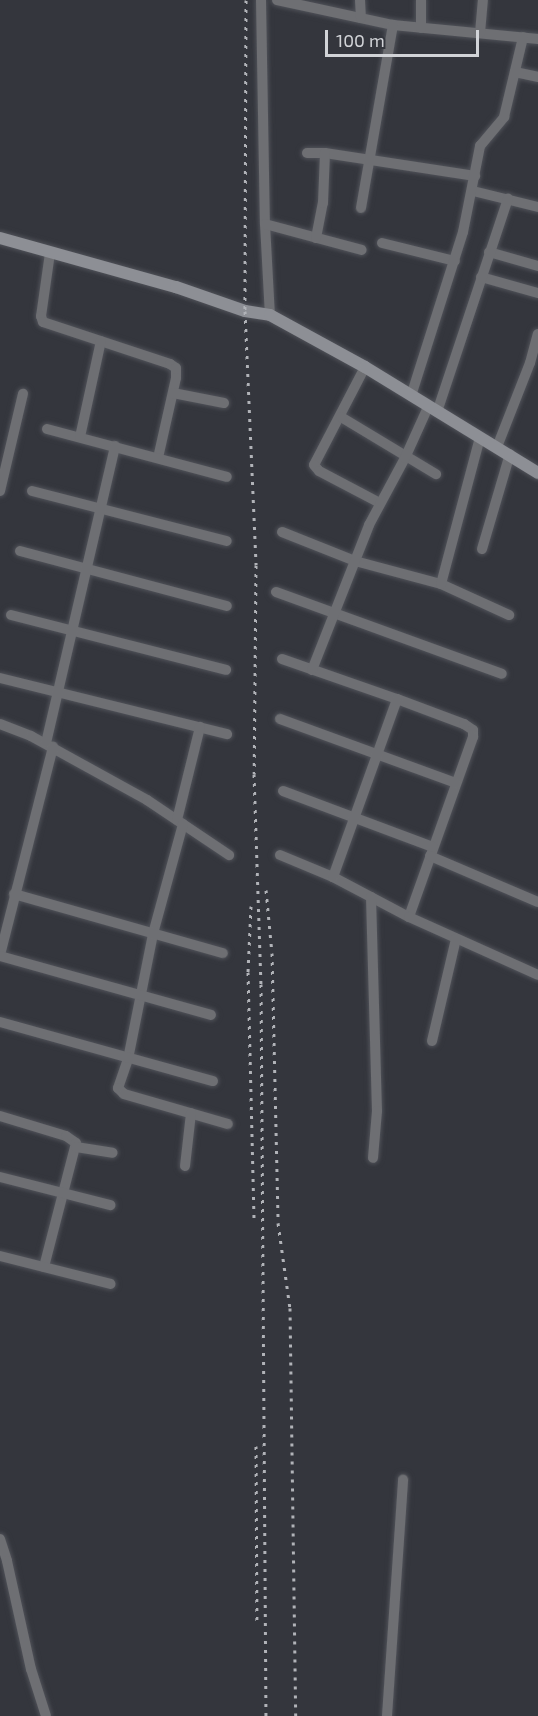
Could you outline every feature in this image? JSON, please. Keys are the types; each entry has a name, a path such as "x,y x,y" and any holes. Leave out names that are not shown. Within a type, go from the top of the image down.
{"street":[{"path":"261,0 265,224 270,315"},
{"path":"277,0 393,25 538,39"},
{"path":"360,0 361,18"},
{"path":"421,0 421,27"},
{"path":"480,33 483,0"},
{"path":"361,208 393,25"},
{"path":"411,396 455,261 463,232 465,212 473,191 480,146 504,117 523,37"},
{"path":"515,72 538,77"},
{"path":"307,153 325,153 475,176"},
{"path":"316,238 323,203 325,153"},
{"path":"473,191 538,207"},
{"path":"312,670 380,503 433,409 508,198"},
{"path":"265,224 362,250"},
{"path":"0,238 176,287 245,311 270,315 364,367 538,473"},
{"path":"382,243 455,261"},
{"path":"489,252 538,266"},
{"path":"50,253 41,316 43,322 174,366 177,374 158,458"},
{"path":"481,277 538,293"},
{"path":"497,447 534,364 538,334"},
{"path":"80,437 101,340"},
{"path":"364,367 341,417 317,455 316,468 380,503"},
{"path":"173,393 224,404"},
{"path":"0,491 4,455 23,394"},
{"path":"341,417 405,458 435,474"},
{"path":"47,429 227,477"},
{"path":"441,584 480,437"},
{"path":"115,446 70,630 57,691 49,745 0,955 211,1015"},
{"path":"482,549 510,454"},
{"path":"32,491 227,541"},
{"path":"282,532 355,561 441,584 509,615"},
{"path":"20,551 227,606"},
{"path":"276,592 502,674"},
{"path":"10,615 226,670"},
{"path":"282,659 397,699 464,724 473,730 408,917"},
{"path":"0,678 227,734"},
{"path":"333,877 397,699"},
{"path":"280,719 456,783"},
{"path":"0,724 49,745 147,800 229,855"},
{"path":"200,727 153,934 128,1059 119,1086 121,1093 228,1124"},
{"path":"283,791 432,851 538,902"},
{"path":"280,855 333,877 408,917 538,975"},
{"path":"14,894 223,953"},
{"path":"371,897 378,1111 373,1158"},
{"path":"432,1041 456,939"},
{"path":"0,1022 213,1081"},
{"path":"185,1166 191,1113"},
{"path":"0,1116 71,1137 76,1147 44,1267"},
{"path":"76,1147 113,1153"},
{"path":"0,1177 110,1205"},
{"path":"0,1256 111,1284"},
{"path":"387,1716 403,1480"},
{"path":"0,1539 8,1561 31,1669 46,1716"}],"railway":[{"path":"246,0 245,311 256,565 254,774 261,984 266,1716"},
{"path":"266,890 272,953 278,1223 290,1308 296,1716"},
{"path":"251,906 248,972 254,1221"},
{"path":"256,1446 257,1623"}]}
